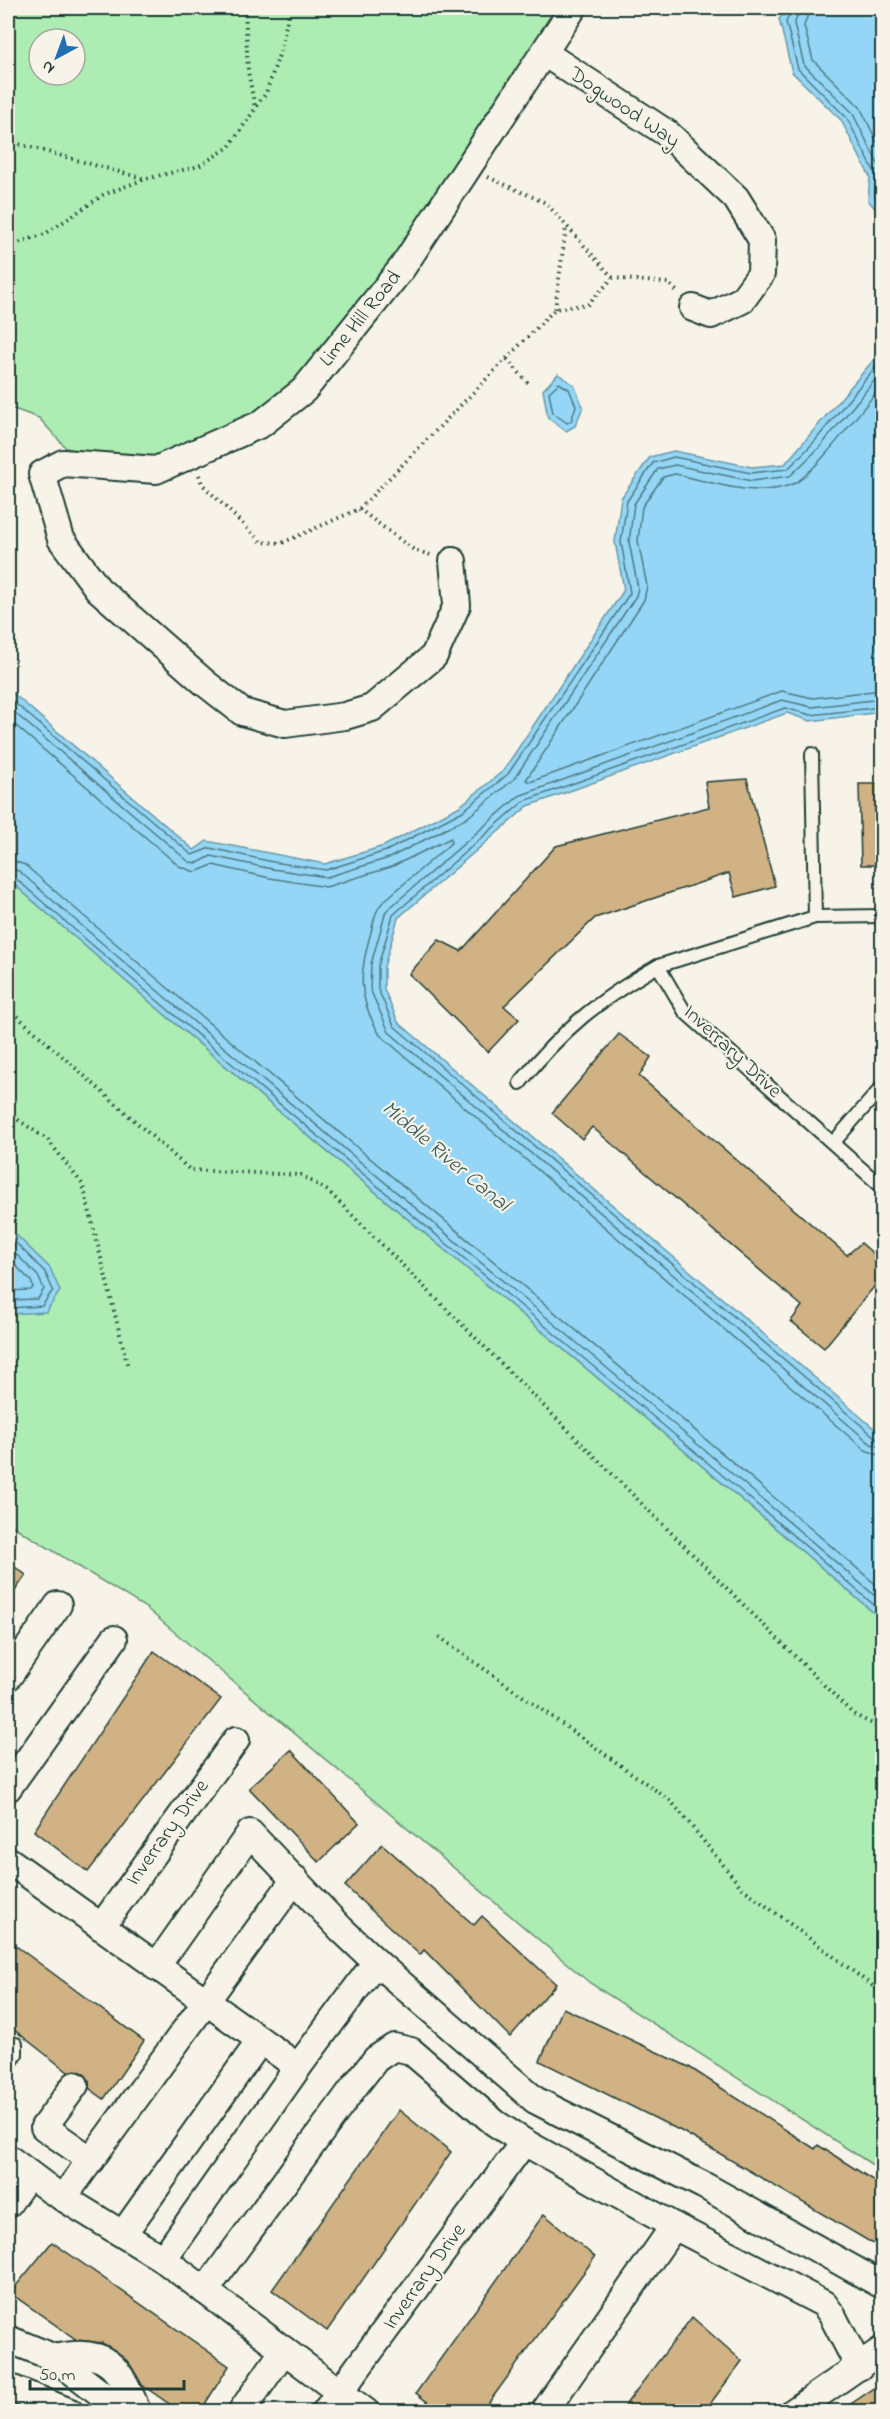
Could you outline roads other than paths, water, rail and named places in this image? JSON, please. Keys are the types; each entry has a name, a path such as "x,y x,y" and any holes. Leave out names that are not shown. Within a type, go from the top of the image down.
{"street":[{"name":"Lime Hill Road","path":"453,561 457,605 434,656 372,708 345,716 285,724 242,712 204,683 98,589 61,538 42,474 63,463 156,470 261,424 304,390 402,268 573,8"},
{"name":"Dogwood Way","path":"544,53 668,134 736,198 762,240 761,274 742,300 711,315 693,308"},
{"path":"8,1677 58,1605"},
{"path":"8,1788 114,1639"},
{"name":"Inverrary Drive","path":"101,1927 236,1740"},
{"path":"156,1967 250,1833 341,1929 376,1962 535,2100 703,2185 882,2285"},
{"path":"8,1860 298,2067"},
{"path":"63,2198 295,1880"},
{"path":"164,2259 298,2067 376,1962"},
{"path":"123,2235 260,2041"},
{"path":"205,2291 354,2087 376,2059 394,2047 411,2051 495,2123 524,2142 674,2226 824,2304 859,2367"},
{"path":"75,2085 44,2127 91,2160"},
{"name":"Inverrary Drive","path":"332,2402 524,2142"},
{"path":"8,2158 63,2198 164,2259 284,2350 332,2402 366,2412"},
{"path":"8,2204 29,2175"},
{"path":"544,2412 674,2226"},
{"path":"8,2340 55,2358 74,2354 96,2356 124,2378 137,2411"},
{"path":"241,2412 284,2350"},
{"path":"793,2412 882,2350"},
{"path":"8,2387 70,2412"}],"lane":[{"path":"812,754 815,917"},
{"path":"520,1083 547,1048 581,1016 658,966 815,917 882,916"},
{"name":"Inverrary Drive","path":"658,966 685,1012 882,1187"},
{"path":"833,1143 882,1087"},
{"path":"8,2068 16,2054 16,2044"}],"water":[{"path":"789,8 882,8 882,217 868,200 870,177 841,120 792,72 779,19"},
{"name":"Middle River Canal","path":"882,350 882,712 810,721 787,713 528,806 398,918 384,967 384,989 398,1022 882,1435 882,1620 774,1526 225,1066 8,879 8,689 194,850 207,841 325,864 384,846 460,806 503,771 624,590 615,542 621,498 650,457 674,451 752,467 785,464"},
{"path":"558,374 574,385 583,407 575,426 566,431 548,418 543,390"},
{"path":"8,1227 50,1268 60,1291 46,1312 8,1314"}]}
